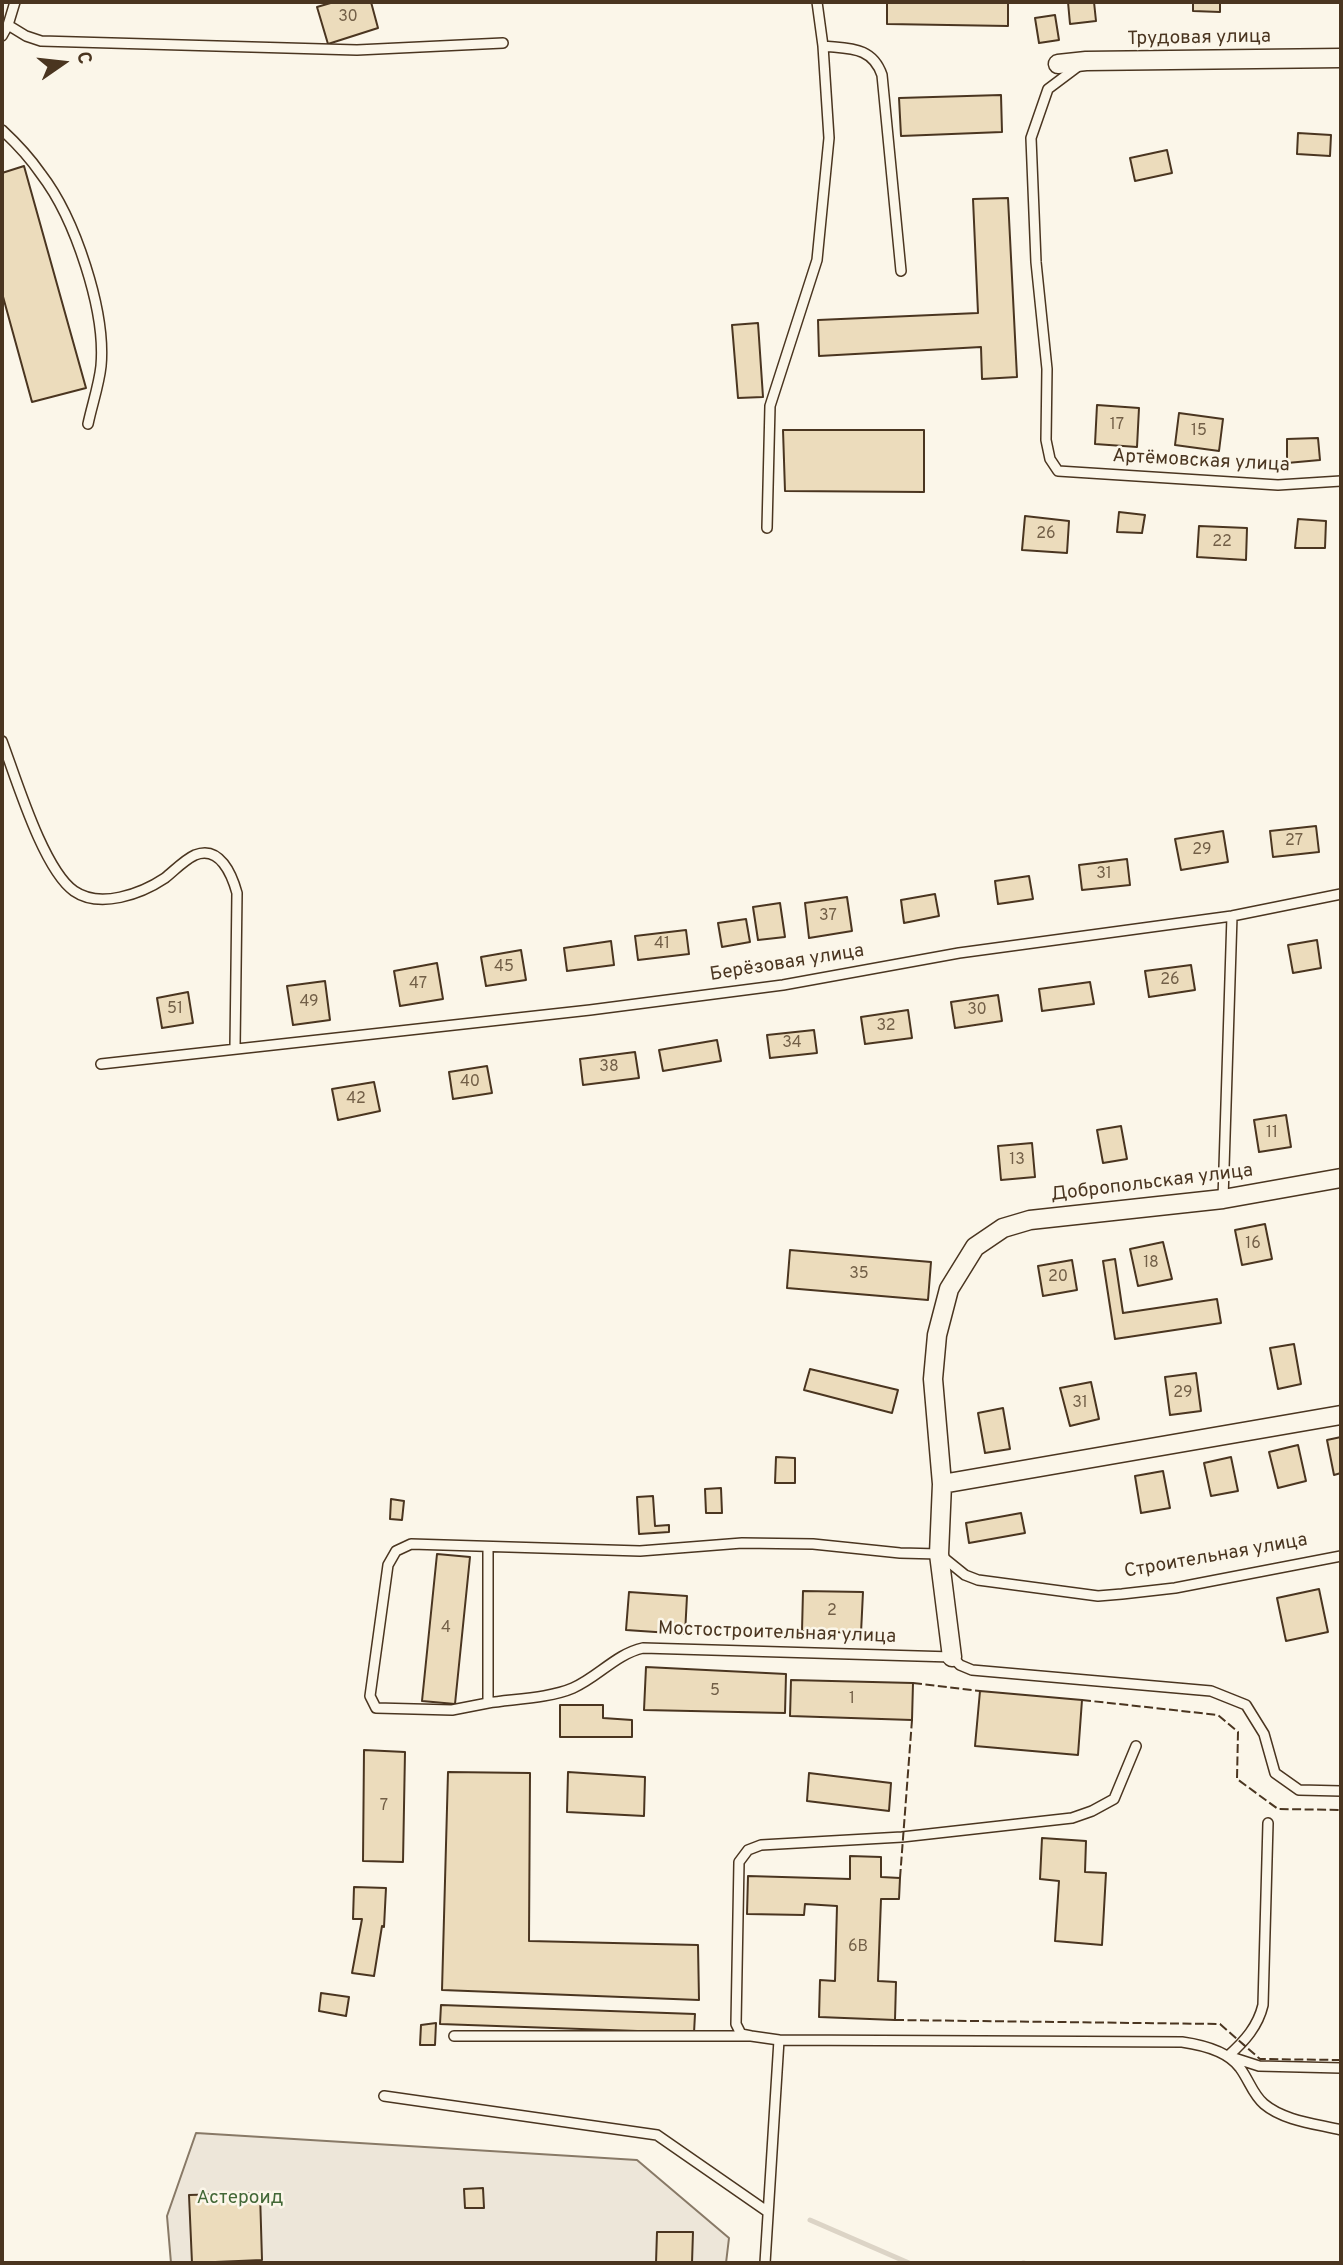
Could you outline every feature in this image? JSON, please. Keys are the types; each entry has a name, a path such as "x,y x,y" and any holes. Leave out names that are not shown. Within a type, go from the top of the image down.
{"street":[{"name":"Трудовая улица","path":"1058,64 1086,61 1341,58"},
{"name":"Добропольская улица","path":"943,1484 933,1379 937,1335 949,1289 975,1247 1003,1228 1031,1220 1223,1199 1341,1178"},
{"path":"952,1657 939,1554 943,1484 1341,1415"}],"lane":[{"path":"2,36 15,2"},
{"path":"767,528 770,406 817,260 829,138 823,46 817,2"},
{"path":"8,25 41,41 357,50 503,43"},
{"path":"823,46 865,52 877,62 882,75 901,271"},
{"name":"Артёмовская улица","path":"1086,61 1048,89 1031,138 1036,262 1047,369 1046,440 1049,459 1058,471 1278,485 1341,481"},
{"path":"2,130 43,176 66,219 91,285 100,325 101,366 88,424"},
{"path":"2,741 51,862 71,889 85,897 107,900 132,893 162,880 196,855 211,854 223,862 233,879 237,893 235,1047"},
{"name":"Берёзовая улица","path":"101,1064 235,1047 562,1013 783,985 959,953 1232,916 1341,894"},
{"path":"1223,1199 1232,916"},
{"path":"488,1703 488,1547 640,1551 742,1543 813,1544 939,1554"},
{"name":"Мостостроительная улица","path":"488,1547 411,1544 396,1551 388,1564 370,1696 373,1705 379,1709 452,1710 565,1692 628,1651 643,1648 952,1657"},
{"name":"Строительная улица","path":"939,1554 965,1575 978,1580 1098,1596 1175,1588 1341,1556"},
{"path":"952,1657 960,1665 972,1670 1211,1691 1247,1704 1264,1734 1275,1773 1299,1790 1341,1791"},
{"path":"1136,1746 1114,1799 1072,1818 902,1837 761,1845 748,1850 738,1862 736,2024 741,2034 779,2040 1182,2042 1199,2045 1259,2066 1341,2068"},
{"path":"1228,2056 1242,2044 1259,2020 1263,2005 1268,1823"},
{"path":"454,2036 751,2036"},
{"path":"765,2263 779,2040"},
{"path":"1228,2056 1240,2068 1265,2105 1289,2117 1341,2130"},
{"path":"384,2096 657,2135 768,2212"}],"green space":[{"name":"Астероид","path":"196,2133 637,2160 729,2238 726,2263 171,2263 167,2216"}],"building":[{"path":"334,2 371,2 378,28 328,44 317,7"},
{"path":"887,2 1008,2 1008,26 887,24"},
{"path":"1068,2 1094,2 1096,21 1070,24"},
{"path":"1193,2 1220,2 1220,12 1193,11"},
{"path":"1055,15 1059,40 1039,43 1035,18"},
{"path":"1001,95 1002,132 901,136 899,98"},
{"path":"1298,133 1331,135 1330,156 1297,154"},
{"path":"1167,150 1172,173 1135,181 1130,158"},
{"path":"24,166 86,388 32,402 2,293 2,173"},
{"path":"1008,198 1017,377 982,379 981,347 819,356 818,320 978,313 973,199"},
{"path":"758,323 763,397 738,398 732,325"},
{"path":"1097,405 1139,408 1137,447 1095,444"},
{"path":"1179,413 1223,419 1219,451 1175,445"},
{"path":"783,430 924,430 924,492 785,491"},
{"path":"1318,438 1320,460 1287,463 1287,439"},
{"path":"1119,512 1145,515 1142,533 1117,532"},
{"path":"1025,516 1069,521 1067,553 1022,550"},
{"path":"1298,519 1326,521 1325,548 1295,548"},
{"path":"1199,526 1247,528 1246,560 1197,557"},
{"path":"1316,826 1319,852 1273,857 1270,831"},
{"path":"1223,831 1228,862 1181,870 1175,839"},
{"path":"1127,859 1130,885 1082,890 1079,865"},
{"path":"1029,876 1033,899 998,904 995,881"},
{"path":"935,894 939,916 904,923 901,900"},
{"path":"847,897 852,931 809,938 805,903"},
{"path":"780,903 785,937 758,940 753,907"},
{"path":"746,919 750,942 722,947 718,923"},
{"path":"686,930 689,954 638,960 635,936"},
{"path":"1317,940 1321,968 1293,973 1288,945"},
{"path":"611,941 614,965 567,971 564,948"},
{"path":"521,950 526,980 486,986 481,957"},
{"path":"437,963 443,999 400,1006 394,971"},
{"path":"1191,965 1195,990 1149,997 1145,971"},
{"path":"325,981 330,1020 293,1025 287,986"},
{"path":"1090,982 1094,1004 1042,1011 1039,989"},
{"path":"188,992 193,1023 162,1028 157,998"},
{"path":"998,995 1002,1021 955,1028 951,1002"},
{"path":"908,1010 912,1038 865,1044 861,1017"},
{"path":"814,1030 817,1053 770,1058 767,1035"},
{"path":"717,1040 721,1061 663,1071 659,1050"},
{"path":"635,1052 639,1078 583,1085 580,1059"},
{"path":"487,1066 492,1093 453,1099 449,1072"},
{"path":"374,1082 380,1111 338,1120 332,1089"},
{"path":"1286,1115 1291,1147 1259,1152 1254,1120"},
{"path":"1121,1126 1127,1159 1103,1163 1097,1130"},
{"path":"1032,1143 1035,1177 1001,1180 998,1146"},
{"path":"1265,1224 1272,1259 1242,1265 1235,1230"},
{"path":"1163,1242 1172,1279 1138,1286 1130,1249"},
{"path":"790,1250 931,1262 928,1300 787,1288"},
{"path":"1115,1259 1123,1313 1217,1299 1221,1323 1115,1339 1103,1261"},
{"path":"1072,1260 1077,1290 1043,1296 1038,1266"},
{"path":"1294,1344 1301,1384 1278,1389 1270,1348"},
{"path":"810,1369 898,1390 892,1413 804,1390"},
{"path":"1196,1373 1201,1411 1170,1415 1165,1377"},
{"path":"1091,1382 1099,1419 1070,1426 1060,1388"},
{"path":"1003,1408 1010,1449 985,1453 978,1413"},
{"path":"1341,1437 1341,1473 1334,1475 1327,1440"},
{"path":"1298,1445 1306,1481 1278,1488 1269,1452"},
{"path":"776,1457 795,1458 795,1483 775,1483"},
{"path":"1231,1457 1238,1491 1211,1496 1204,1463"},
{"path":"1163,1471 1170,1508 1141,1513 1135,1476"},
{"path":"721,1488 722,1513 706,1513 705,1489"},
{"path":"653,1496 655,1526 669,1525 669,1532 639,1534 637,1497"},
{"path":"391,1499 404,1501 402,1520 390,1519"},
{"path":"1021,1513 1025,1533 969,1543 966,1523"},
{"path":"437,1554 470,1557 455,1704 422,1701"},
{"path":"1319,1589 1328,1632 1286,1641 1277,1598"},
{"path":"803,1591 863,1592 861,1633 802,1631"},
{"path":"629,1592 687,1596 685,1634 626,1630"},
{"path":"646,1667 786,1674 785,1713 644,1710"},
{"path":"791,1680 913,1683 912,1720 790,1716"},
{"path":"980,1691 1082,1700 1078,1755 975,1746"},
{"path":"560,1705 603,1705 603,1718 632,1720 632,1737 560,1737"},
{"path":"364,1750 405,1752 403,1862 363,1861"},
{"path":"448,1772 530,1773 529,1941 698,1945 699,2000 442,1990"},
{"path":"568,1772 645,1777 644,1816 567,1812"},
{"path":"809,1773 891,1783 889,1811 807,1801"},
{"path":"1042,1838 1086,1841 1085,1872 1106,1873 1102,1945 1055,1941 1059,1881 1040,1879"},
{"path":"850,1856 881,1857 881,1877 900,1878 899,1899 881,1899 878,1981 896,1982 895,2020 819,2017 820,1980 835,1981 837,1906 805,1904 804,1915 747,1914 748,1876 850,1879"},
{"path":"354,1887 386,1888 384,1927 382,1926 374,1976 352,1973 362,1919 353,1919"},
{"path":"321,1993 349,1997 346,2016 319,2011"},
{"path":"441,2005 695,2014 694,2033 440,2024"},
{"path":"436,2023 435,2045 420,2045 421,2025"},
{"path":"483,2188 484,2208 465,2208 464,2189"},
{"path":"260,2193 262,2260 192,2263 189,2195"},
{"path":"657,2232 693,2232 692,2263 656,2263"}],"waterway":[{"path":"810,2220 909,2263"}],"fence":[{"path":"913,1683 980,1691"},
{"path":"1082,1700 1218,1715 1238,1732 1237,1779 1278,1809 1341,1810"},
{"path":"900,1878 912,1720"},
{"path":"895,2020 1220,2024 1260,2059 1341,2060"}]}
